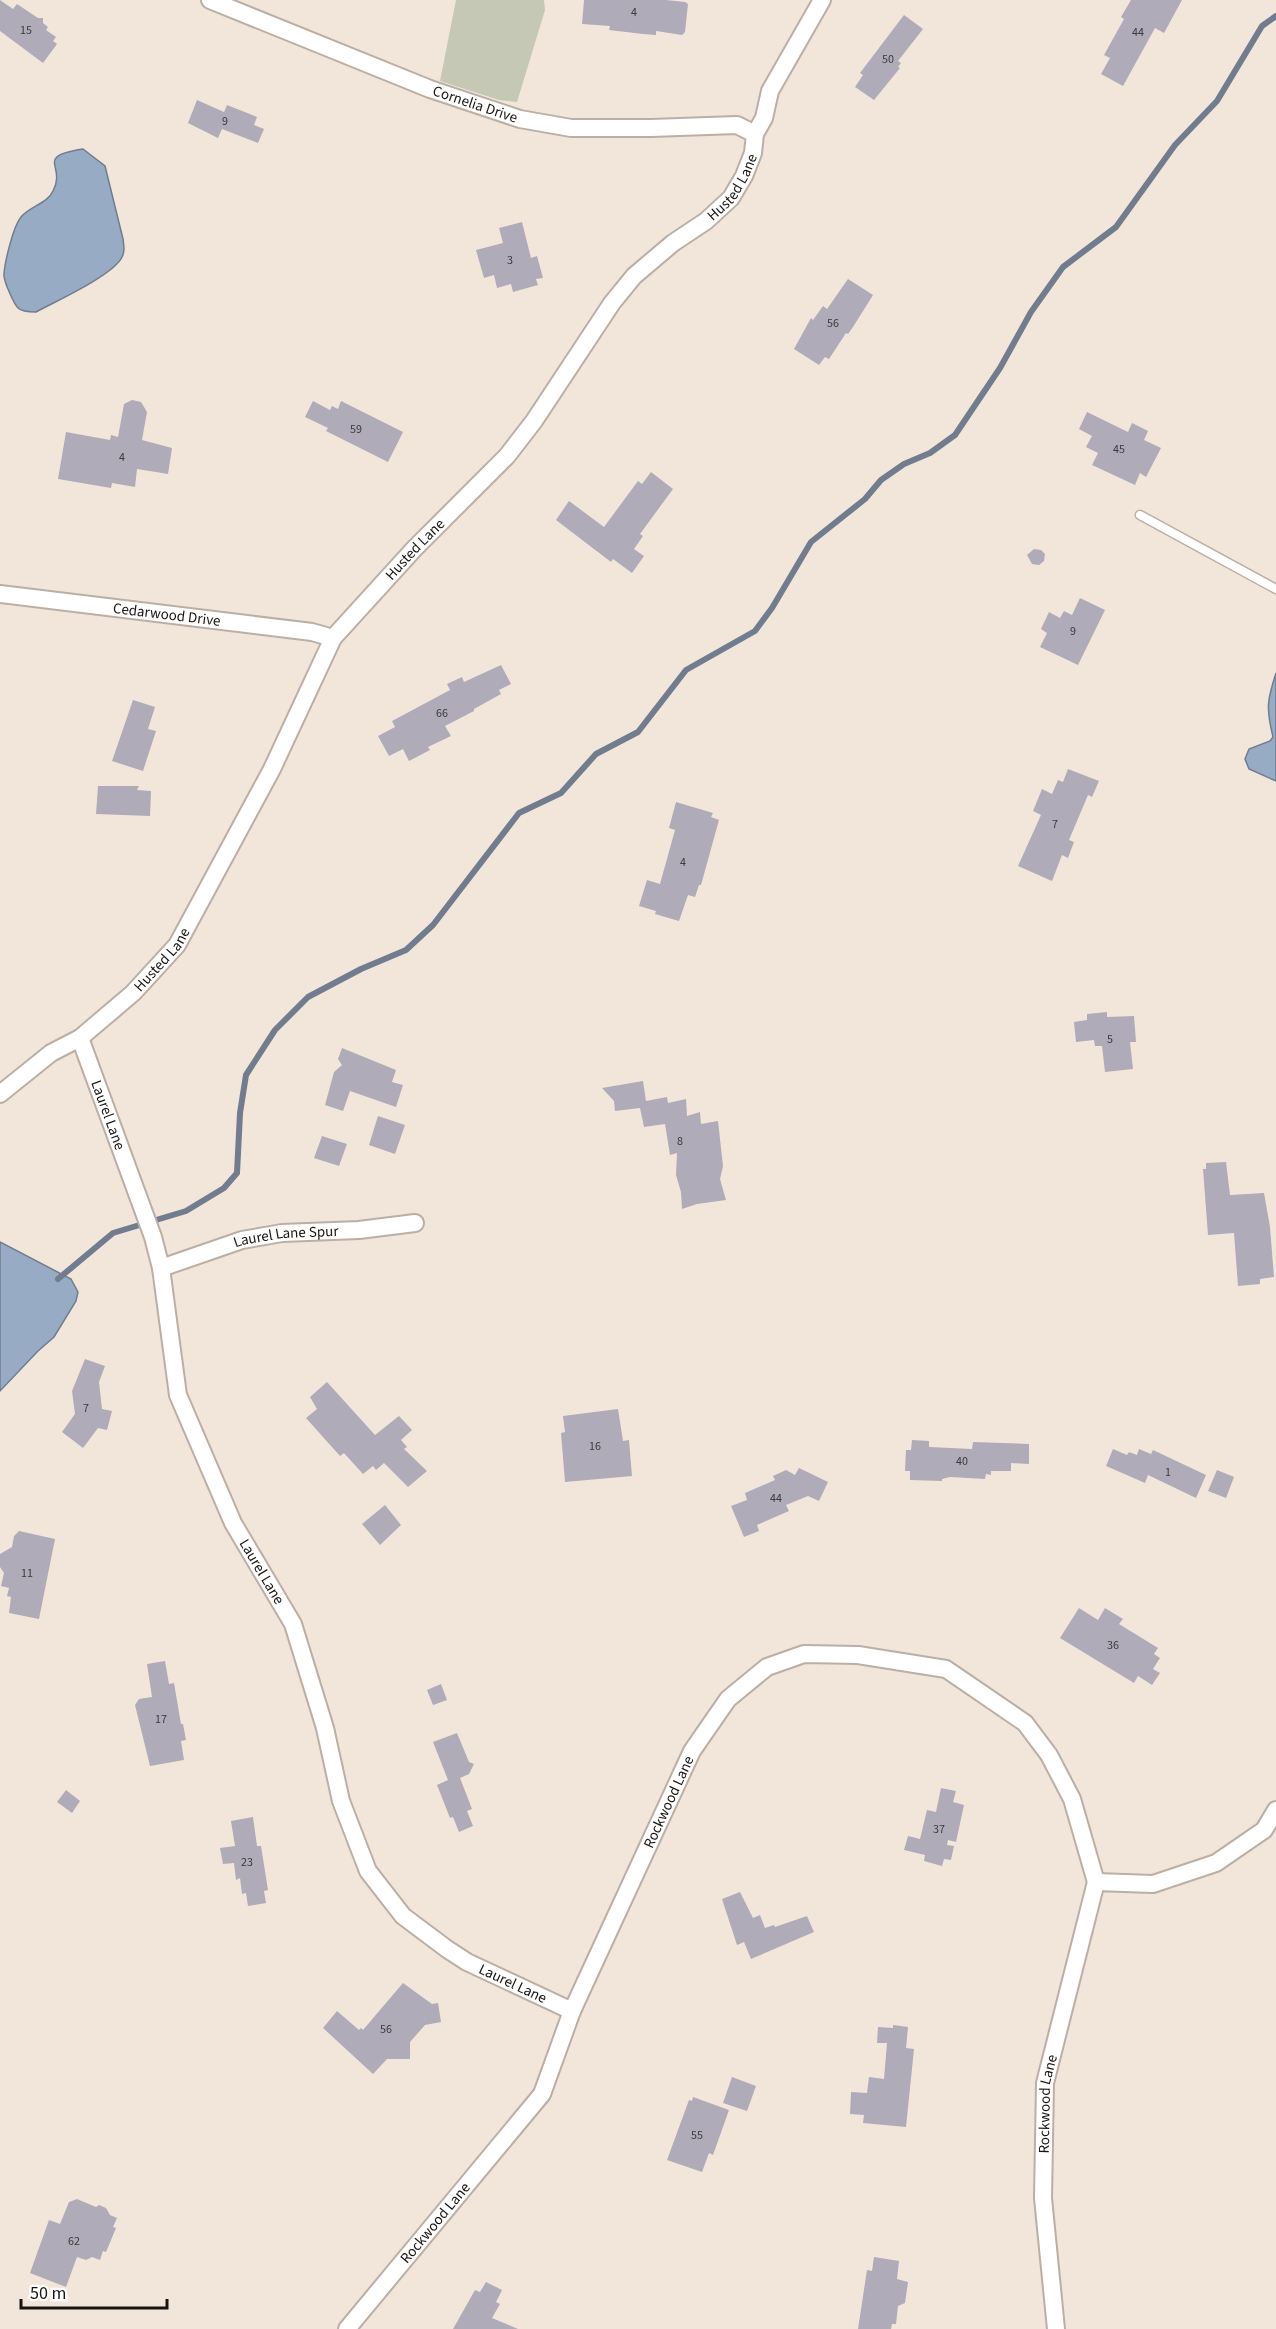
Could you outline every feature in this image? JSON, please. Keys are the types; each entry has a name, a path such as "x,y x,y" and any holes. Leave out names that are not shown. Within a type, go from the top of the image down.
{"street":[{"name":"Cornelia Drive","path":"210,0 430,88 520,119 571,128 737,125 755,134"},
{"name":"Husted Lane","path":"0,1094 51,1053 80,1038 133,993 177,945 272,769 333,638 414,549 507,456 534,421 612,303 634,276 731,198 750,161 755,134 764,118 770,91 822,0"},
{"name":"Cedarwood Drive","path":"0,594 312,632 333,638"},
{"name":"Laurel Lane","path":"80,1038 153,1237 161,1268 178,1395 233,1523 293,1624 325,1728 341,1801 368,1871 404,1916 447,1949 467,1962 572,2011"},
{"name":"Laurel Lane Spur","path":"161,1268 252,1238 282,1233 359,1230 416,1223"},
{"name":"Rockwood Lane","path":"347,2329 542,2094 572,2011 692,1751 728,1699 767,1666 804,1654 858,1655 946,1669 1025,1723 1049,1755 1072,1798 1096,1882 1045,2084 1043,2198 1056,2329"},
{"path":"1096,1882 1153,1884 1216,1863 1264,1830 1276,1810"}],"lane":[{"path":"1140,515 1276,589"}],"green space":[{"path":"456,0 544,0 545,10 517,102 499,100 440,81"}],"water":[{"path":"83,149 105,166 123,239 123,255 108,272 83,288 36,312 27,312 18,308 14,302 4,277 15,228 24,214 51,195 57,175 55,159 59,155"},
{"path":"1276,673 1276,781 1249,769 1245,759 1249,749 1270,741 1273,737 1268,705"},
{"path":"0,1242 71,1279 78,1292 76,1301 54,1337 0,1391"}],"building":[{"path":"0,0 13,9 17,4 38,18 43,18 43,23 48,27 46,30 56,37 53,41 57,44 43,63 0,31"},
{"path":"584,0 685,2 688,4 685,32 682,35 656,31 656,35 643,34 609,30 610,26 582,24"},
{"path":"1131,0 1182,0 1164,33 1155,28 1123,86 1101,74 1110,58 1104,55 1124,19 1121,17"},
{"path":"904,15 923,29 898,61 901,63 898,67 900,68 874,100 855,87 863,75 860,73"},
{"path":"197,100 224,112 227,105 257,117 254,125 264,129 258,143 222,129 218,138 188,123"},
{"path":"522,222 531,258 537,256 543,278 536,279 538,285 513,292 511,284 497,288 494,275 484,278 476,250 503,243 499,228"},
{"path":"848,279 873,295 829,359 825,357 819,365 794,349 811,318 813,320 823,306 827,309"},
{"path":"132,400 141,402 147,412 142,440 172,448 168,474 137,469 135,487 112,483 111,488 58,479 66,432 110,440 111,435 118,437 124,404"},
{"path":"313,401 330,410 332,406 338,409 341,401 403,432 388,462 326,431 328,428 305,417"},
{"path":"1087,412 1128,432 1132,423 1148,431 1144,440 1161,448 1146,477 1140,473 1135,485 1092,465 1098,453 1086,447 1092,436 1079,429"},
{"path":"651,472 673,489 640,534 643,536 634,549 644,556 632,573 613,559 611,562 556,520 569,501 604,527 638,481 642,484"},
{"path":"1034,549 1041,550 1045,554 1044,561 1039,565 1032,564 1027,555"},
{"path":"1080,598 1105,610 1078,665 1040,647 1047,633 1041,629 1049,612 1060,618 1064,611 1072,615"},
{"path":"501,665 511,684 499,690 501,694 445,726 451,736 428,747 430,750 409,761 403,749 389,756 378,736 395,727 392,721 450,690 447,684 462,677 464,682"},
{"path":"133,700 155,707 148,729 156,731 143,771 112,761"},
{"path":"1068,769 1099,781 1092,797 1088,795 1069,840 1074,842 1068,858 1062,855 1052,881 1018,866 1041,815 1033,811 1042,789 1052,794 1058,780 1063,782"},
{"path":"98,786 139,786 137,790 151,791 150,816 96,814"},
{"path":"676,802 713,813 711,817 719,820 701,885 695,897 688,895 679,921 655,914 656,911 639,906 647,880 660,884 675,830 669,828"},
{"path":"1107,1012 1107,1017 1134,1016 1136,1042 1130,1042 1133,1069 1105,1072 1102,1046 1095,1046 1094,1040 1076,1042 1074,1022 1087,1020 1087,1014"},
{"path":"342,1048 396,1070 392,1082 403,1085 396,1107 350,1091 343,1111 325,1105 334,1072 342,1065 338,1059"},
{"path":"643,1081 646,1101 667,1097 668,1103 686,1099 687,1116 700,1112 701,1124 718,1121 723,1166 720,1179 726,1200 697,1204 682,1209 681,1192 676,1175 677,1153 670,1155 665,1124 644,1127 640,1108 615,1111 614,1101 602,1088"},
{"path":"378,1116 405,1125 395,1154 369,1145"},
{"path":"322,1136 347,1144 339,1166 314,1158"},
{"path":"1226,1162 1230,1195 1264,1193 1270,1227 1274,1277 1260,1279 1260,1284 1238,1286 1234,1233 1208,1235 1203,1169 1206,1169 1206,1163"},
{"path":"85,1359 105,1366 99,1382 102,1409 112,1411 107,1430 98,1428 83,1448 62,1432 75,1414 72,1391"},
{"path":"327,1382 375,1435 399,1416 412,1430 401,1440 407,1447 404,1449 427,1471 408,1487 384,1463 376,1470 373,1466 363,1474 344,1453 340,1456 306,1418 317,1409 310,1397"},
{"path":"618,1409 623,1441 629,1440 632,1476 565,1482 561,1433 565,1432 563,1416"},
{"path":"912,1440 929,1441 929,1447 972,1449 973,1442 1029,1444 1029,1464 1011,1463 1011,1471 991,1471 991,1475 986,1474 985,1479 950,1477 942,1481 910,1480 910,1471 905,1471 906,1450 911,1450"},
{"path":"1113,1449 1127,1455 1129,1452 1137,1455 1139,1449 1151,1454 1153,1450 1206,1475 1196,1498 1148,1475 1145,1483 1106,1466"},
{"path":"799,1468 828,1482 819,1501 808,1496 786,1505 789,1511 757,1525 759,1531 744,1537 731,1506 747,1500 745,1493 775,1480 773,1476 786,1470 795,1475"},
{"path":"1217,1470 1234,1477 1226,1498 1208,1491"},
{"path":"385,1505 401,1525 380,1545 362,1524"},
{"path":"19,1531 55,1539 39,1619 9,1613 11,1597 7,1596 9,1588 1,1586 4,1573 0,1567 0,1554 12,1547 14,1536"},
{"path":"1079,1608 1098,1620 1105,1608 1123,1619 1119,1624 1158,1648 1154,1654 1160,1658 1153,1669 1160,1673 1152,1685 1138,1676 1134,1683 1060,1638"},
{"path":"165,1661 169,1684 174,1683 181,1724 183,1724 186,1740 181,1741 184,1760 150,1766 135,1705 139,1699 152,1697 147,1664"},
{"path":"441,1684 447,1700 433,1705 427,1690"},
{"path":"457,1733 469,1762 474,1764 469,1774 460,1778 472,1809 467,1811 473,1826 459,1832 453,1817 450,1818 437,1785 448,1780 433,1742"},
{"path":"941,1788 956,1791 953,1802 964,1805 956,1842 948,1840 947,1845 954,1846 951,1860 944,1859 942,1866 924,1861 925,1855 904,1850 908,1836 920,1839 927,1810 936,1812"},
{"path":"66,1790 80,1801 72,1813 57,1802"},
{"path":"253,1817 257,1846 261,1846 268,1890 264,1891 266,1903 248,1906 246,1893 242,1894 240,1878 236,1880 234,1863 223,1864 220,1848 235,1846 231,1821"},
{"path":"740,1892 753,1918 760,1915 765,1928 807,1916 814,1932 751,1959 744,1942 737,1945 722,1899"},
{"path":"403,1983 432,2004 438,2003 441,2022 425,2025 410,2042 410,2059 387,2059 373,2074 323,2028 337,2011 359,2030 361,2028 363,2030"},
{"path":"893,2025 908,2027 906,2048 914,2049 906,2127 863,2123 864,2115 850,2114 851,2092 867,2093 869,2077 884,2079 887,2043 877,2043 878,2027 893,2028"},
{"path":"732,2077 756,2086 747,2111 723,2103"},
{"path":"693,2097 729,2110 713,2155 709,2153 702,2172 667,2160 689,2100 692,2101"},
{"path":"77,2199 96,2207 99,2205 106,2208 110,2215 117,2218 113,2227 116,2228 100,2260 92,2257 86,2260 77,2257 66,2287 30,2273 49,2220 60,2224 69,2202"},
{"path":"874,2257 899,2261 897,2279 908,2282 905,2303 898,2306 896,2324 892,2324 891,2329 858,2329 867,2270 872,2271"},
{"path":"486,2282 502,2290 496,2302 500,2304 492,2318 518,2329 453,2329 475,2290 480,2292"}],"waterway":[{"path":"58,1279 113,1233 186,1211 224,1188 237,1173 240,1113 246,1075 275,1030 308,997 361,969 406,950 433,925 519,813 561,793 596,754 638,732 686,670 755,631 772,608 811,542 865,499 881,480 904,464 930,453 955,435 1000,368 1031,312 1063,267 1116,227 1175,145 1217,101 1262,26 1276,16"}]}
